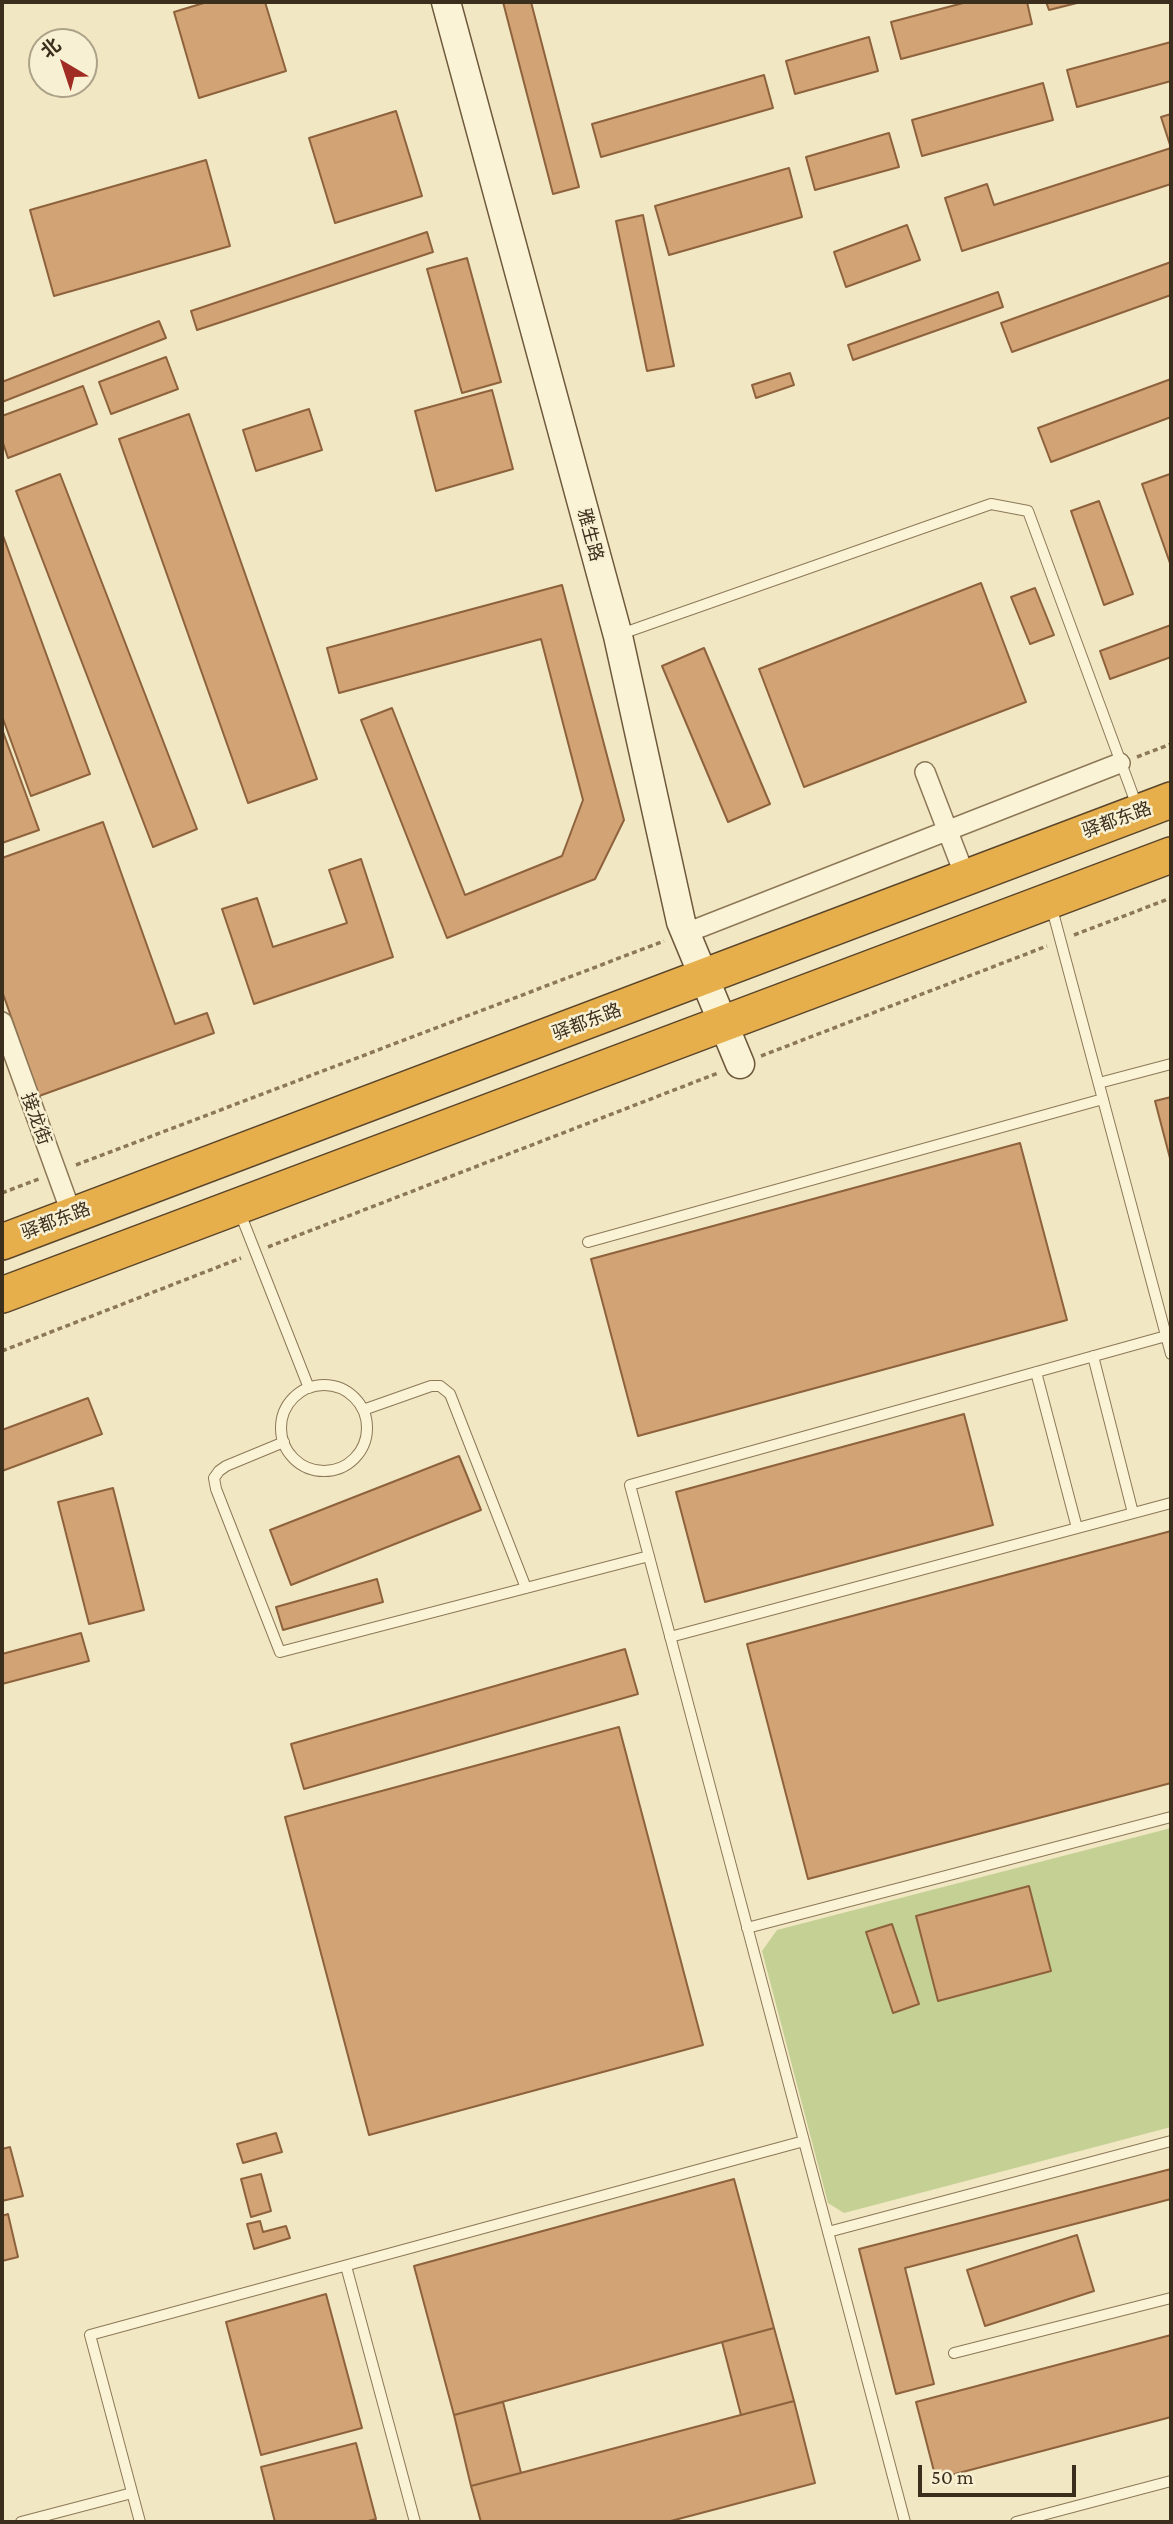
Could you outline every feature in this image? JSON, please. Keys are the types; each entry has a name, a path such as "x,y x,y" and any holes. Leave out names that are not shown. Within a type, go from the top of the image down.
{"highway":[{"name":"驿都东路","path":"2,1242 1171,800"},
{"path":"2,1295 1171,855"}],"street":[{"name":"雅生路","path":"446,2 618,636 681,922 740,1064"},
{"path":"686,933 1120,763"},
{"path":"925,772 965,876"},
{"name":"接龙街","path":"2,1022 72,1215"}],"lane":[{"path":"618,636 992,503 1028,511 1139,812"},
{"path":"1050,901 1171,1354"},
{"path":"1099,1083 1171,1064"},
{"path":"588,1242 1103,1099"},
{"path":"237,1206 309,1388"},
{"path":"905,2522 630,1485 1166,1336"},
{"path":"1093,1356 1133,1513"},
{"path":"1036,1372 1077,1528"},
{"path":"331,1385 344,1389 356,1398 363,1410 367,1424 365,1439 350,1462 323,1471 310,1468 288,1451 281,1425 284,1411 292,1399 309,1388 331,1385"},
{"path":"363,1410 431,1386 440,1386 450,1394 526,1588"},
{"path":"284,1442 226,1466 214,1478 280,1652 649,1556"},
{"path":"670,1637 1171,1503"},
{"path":"747,1928 1171,1817"},
{"path":"140,2522 90,2335 804,2141"},
{"path":"828,2232 1171,2141"},
{"path":"346,2266 415,2522"},
{"path":"954,2353 1171,2298"},
{"path":"1021,2522 1171,2481"},
{"path":"21,2522 132,2493"}],"path":[{"path":"1120,763 1171,744"},
{"path":"2,1351 1171,898"},
{"path":"2,1193 686,933"}],"green space":[{"path":"1171,1828 1171,2127 844,2213 828,2203 762,1951 777,1930"}],"building":[{"path":"207,2 265,2 286,71 199,98 174,12"},
{"path":"503,2 531,2 579,187 553,194"},
{"path":"967,2 1027,2 1032,24 901,59 891,22"},
{"path":"1046,2 1081,2 1049,10"},
{"path":"869,37 878,71 795,94 786,61"},
{"path":"1171,42 1171,81 1077,107 1067,70"},
{"path":"764,75 773,108 601,157 592,124"},
{"path":"1043,83 1053,120 922,156 912,120"},
{"path":"396,111 422,196 335,223 309,138"},
{"path":"1171,114 1171,148 1161,117"},
{"path":"889,133 899,167 815,190 806,157"},
{"path":"1171,148 1171,184 962,251 945,198 987,184 994,205"},
{"path":"206,160 230,246 54,296 30,210"},
{"path":"789,168 802,217 669,255 655,206"},
{"path":"643,215 674,366 647,371 616,221"},
{"path":"907,225 920,260 846,287 834,252"},
{"path":"427,232 433,252 197,330 191,311"},
{"path":"467,258 501,382 462,393 427,269"},
{"path":"1171,262 1171,295 1012,352 1001,323"},
{"path":"998,292 1003,307 853,360 848,345"},
{"path":"159,321 166,338 2,402 2,382"},
{"path":"166,357 178,389 111,414 99,382"},
{"path":"790,373 794,385 756,398 752,385"},
{"path":"1171,379 1171,417 1051,462 1038,428"},
{"path":"83,386 97,424 8,458 2,440 2,416"},
{"path":"492,390 513,469 436,491 415,411"},
{"path":"309,409 322,450 256,471 243,430"},
{"path":"189,414 317,779 248,803 119,439"},
{"path":"60,474 197,829 153,847 16,491"},
{"path":"1170,474 1171,476 1171,566 1142,484"},
{"path":"1099,501 1133,594 1104,605 1071,511"},
{"path":"2,533 90,774 31,796 2,716"},
{"path":"981,583 1026,702 804,787 759,669"},
{"path":"562,585 624,820 595,879 447,938 361,720 392,708 465,895 562,856 583,800 541,639 339,693 327,648"},
{"path":"1035,588 1054,635 1030,644 1011,597"},
{"path":"1171,625 1171,657 1110,679 1100,651"},
{"path":"704,648 770,804 728,822 662,666"},
{"path":"2,729 39,830 2,843"},
{"path":"103,822 175,1024 207,1013 214,1033 39,1096 2,991 2,858"},
{"path":"361,859 393,957 254,1004 222,909 257,898 273,947 347,923 329,870"},
{"path":"1171,1097 1171,1162 1155,1101"},
{"path":"1020,1143 1067,1320 638,1436 591,1259"},
{"path":"88,1398 102,1434 2,1471 2,1430"},
{"path":"964,1414 993,1525 705,1602 676,1492"},
{"path":"459,1456 481,1510 291,1585 270,1530"},
{"path":"113,1488 144,1610 89,1624 58,1502"},
{"path":"1171,1531 1171,1783 808,1879 747,1644"},
{"path":"377,1579 383,1602 283,1630 276,1607"},
{"path":"81,1633 89,1661 2,1684 2,1654"},
{"path":"625,1649 638,1694 304,1789 291,1744"},
{"path":"619,1727 703,2045 369,2135 285,1817"},
{"path":"1029,1886 1051,1971 938,2001 916,1916"},
{"path":"892,1924 919,2004 893,2013 866,1932"},
{"path":"276,2133 282,2152 243,2163 237,2144"},
{"path":"10,2147 23,2196 2,2201 2,2149"},
{"path":"1171,2169 1171,2199 905,2268 934,2384 896,2394 859,2249"},
{"path":"261,2174 271,2211 251,2217 241,2179"},
{"path":"734,2179 774,2328 454,2415 414,2266"},
{"path":"8,2214 18,2257 2,2261 2,2216"},
{"path":"260,2221 263,2232 286,2226 290,2238 254,2249 247,2224"},
{"path":"1077,2235 1094,2291 985,2326 967,2270"},
{"path":"326,2294 362,2428 261,2455 226,2322"},
{"path":"774,2328 794,2401 741,2415 722,2342"},
{"path":"1171,2335 1171,2417 936,2479 916,2402"},
{"path":"794,2401 815,2483 667,2522 481,2522 471,2486"},
{"path":"503,2402 521,2473 471,2486 454,2415"},
{"path":"356,2443 376,2519 364,2522 275,2522 261,2467"}]}
